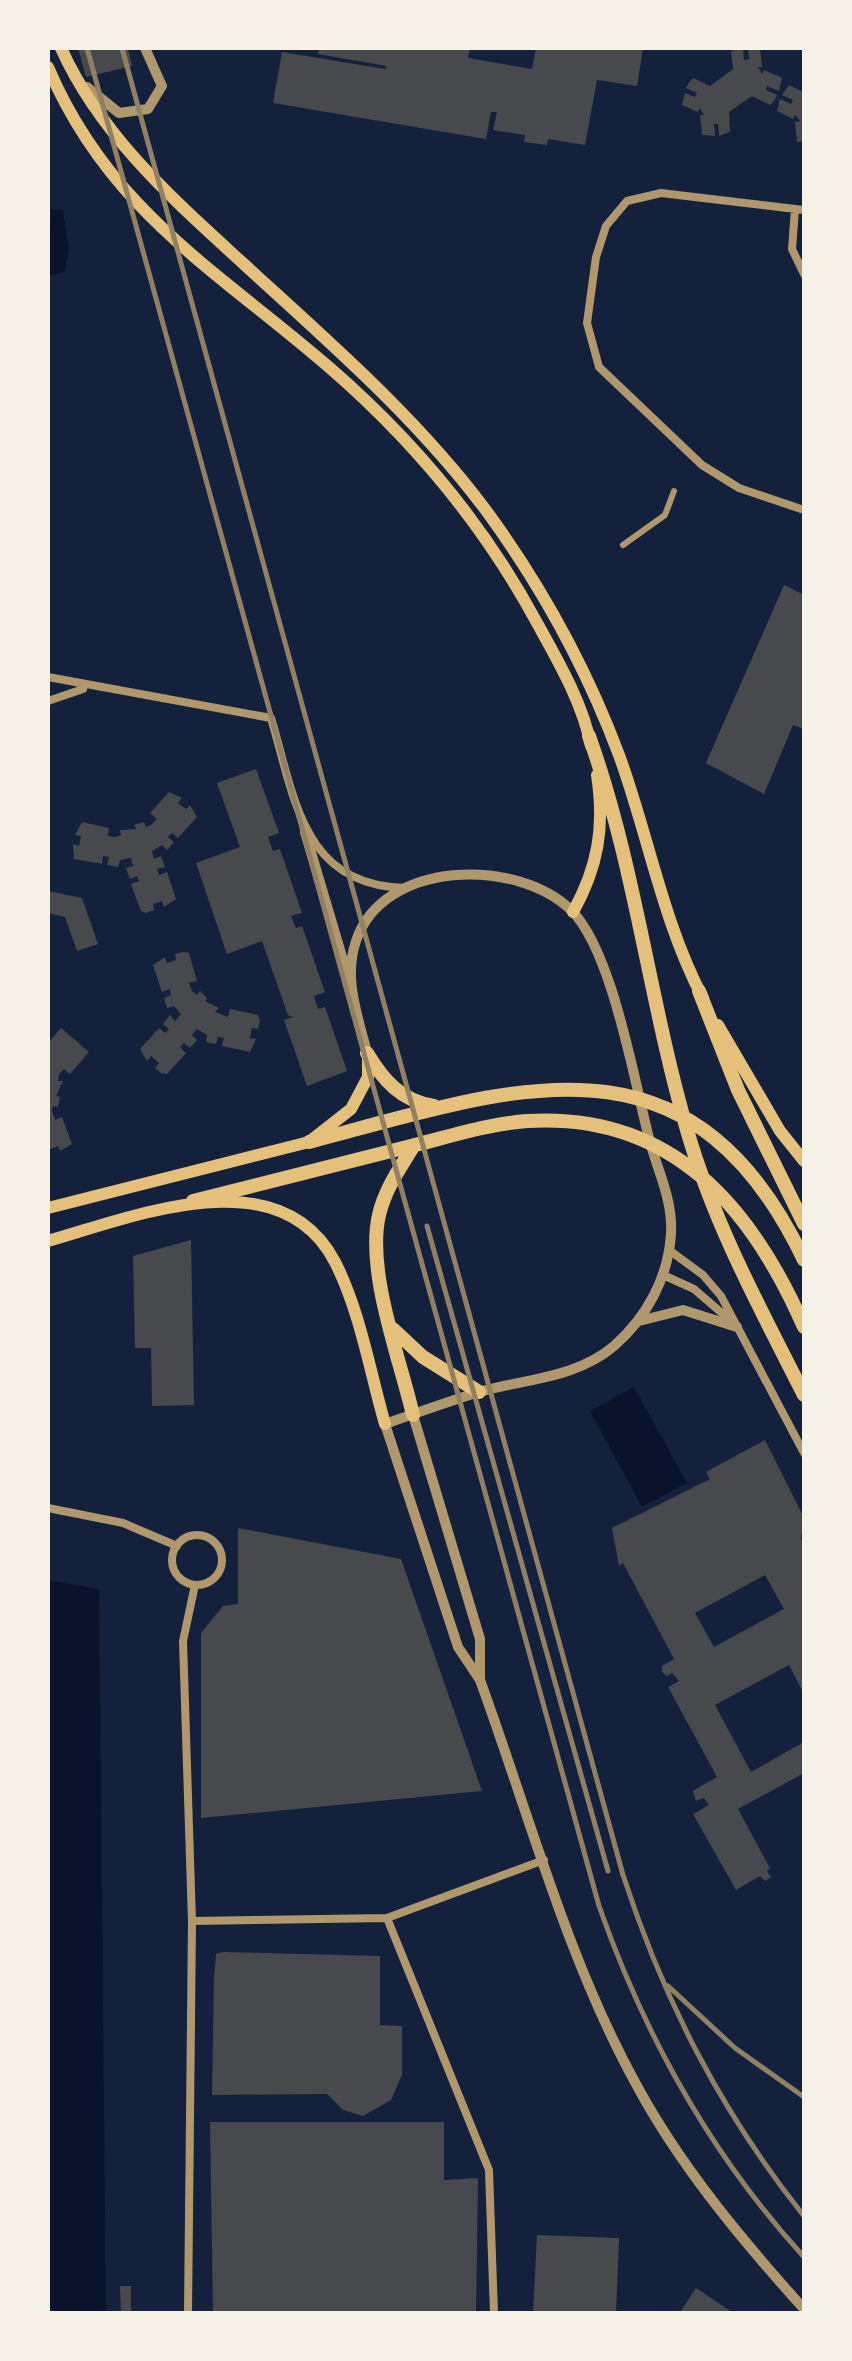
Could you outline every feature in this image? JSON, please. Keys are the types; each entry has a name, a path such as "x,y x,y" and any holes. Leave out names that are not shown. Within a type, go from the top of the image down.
{"highway":[{"path":"589,736 622,834 674,1082 698,1167 734,1257 804,1394"},
{"path":"700,990 738,1090 804,1224"},
{"path":"367,1052 384,1078 404,1096 440,1107"},
{"path":"309,1142 512,1090 569,1087 606,1091 676,1115 737,1162 788,1228 804,1260"},
{"path":"194,1200 522,1121 587,1124 653,1144 714,1185 770,1256 804,1327"},
{"path":"413,1414 377,1254 378,1218 387,1191 414,1146"},
{"path":"392,1328 423,1356 479,1392"}],"main road":[{"path":"61,48 104,120 154,180 401,409 452,465 513,548 570,644 603,714 700,990 743,1072 804,1162"},
{"path":"48,67 77,130 136,206 344,380 448,490 524,598 589,736 598,780 601,839 594,872 573,912"},
{"path":"48,1208 309,1142 351,1109 368,1077 367,1052"},
{"path":"48,1241 194,1200 274,1210 296,1220 322,1242 342,1278 385,1424"}],"street":[{"path":"72,72 112,110 142,112 154,105 162,86 145,48"},
{"path":"804,274 792,249 800,210 661,193 627,201 601,236 586,324 593,356 606,377 702,465 739,488 804,510"},
{"path":"623,545 665,515 674,491"},
{"path":"48,677 271,718 367,1052"},
{"path":"48,701 93,688"},
{"path":"305,832 345,874 362,883 410,888"},
{"path":"350,983 356,940 378,908 410,888 461,874 488,872 541,888 573,912 606,978 652,1151 665,1182 672,1229 663,1275 638,1322 588,1364 479,1392 385,1424 458,1647 480,1680 588,1981 635,2083 715,2204 802,2311"},
{"path":"669,1250 703,1275 721,1296 804,1453"},
{"path":"663,1275 694,1289 737,1327"},
{"path":"638,1322 683,1310 737,1327"},
{"path":"413,1414 480,1640 480,1680"},
{"path":"48,1508 123,1523 177,1546"},
{"path":"177,1546 198,1535 219,1547 222,1562 217,1576 195,1586"},
{"path":"177,1546 174,1571 195,1586"},
{"path":"188,2314 192,1921 183,1642 195,1586"},
{"path":"192,1921 386,1918 544,1860"},
{"path":"386,1918 489,2170 494,2314"}],"water":[{"path":"51,209 63,210 69,248 65,272 48,276"},
{"path":"634,1387 687,1483 642,1507 590,1411"},
{"path":"48,1580 99,1589 106,2313 48,2313"}],"building":[{"path":"78,48 128,48 132,66 86,77"},
{"path":"319,48 470,48 468,58 532,69 536,48 643,48 637,86 597,80 585,145 548,139 547,145 524,142 525,135 493,130 497,112 491,112 486,139 273,103 282,52 385,69 386,66 318,54"},
{"path":"743,48 744,60 749,59 748,48 760,49 762,67 758,67 762,74 764,70 782,78 779,91 767,86 766,90 777,95 770,105 752,96 729,112 730,132 719,136 718,124 714,124 715,136 702,135 700,115 704,115 700,108 698,112 682,105 685,93 695,97 697,93 686,88 693,78 710,86 733,69 731,51"},
{"path":"789,85 804,92 804,141 797,142 795,122 800,121 795,115 793,119 777,111 780,99 791,104 793,100 782,95"},
{"path":"784,585 804,595 804,729 793,725 764,794 706,763"},
{"path":"256,769 279,833 268,837 273,851 280,849 302,913 291,916 296,928 302,926 325,992 314,996 318,1009 325,1007 347,1071 307,1086 284,1020 293,1017 288,1015 262,941 227,954 196,863 240,847 217,783"},
{"path":"169,792 182,798 178,803 186,809 190,805 197,817 178,838 172,833 168,837 174,842 167,850 162,845 152,851 154,859 161,856 165,867 157,869 159,875 167,872 176,899 164,907 162,901 153,904 154,910 146,913 141,911 131,884 139,881 137,876 130,879 126,868 133,866 131,858 120,860 118,867 107,865 109,857 103,856 102,864 74,859 73,844 79,846 81,836 75,835 82,822 109,828 108,836 115,837 121,835 120,830 136,829 134,825 151,825 157,819 150,813"},
{"path":"48,891 82,898 98,944 77,951 65,917 48,913"},
{"path":"189,953 197,981 189,983 192,991 197,995 200,991 207,998 205,1001 219,1008 215,1012 228,1017 230,1009 258,1015 260,1021 258,1029 252,1028 250,1038 256,1039 250,1052 222,1046 224,1038 218,1037 216,1044 206,1042 207,1035 197,1029 192,1035 197,1040 190,1048 184,1043 180,1047 186,1053 167,1074 155,1068 159,1063 151,1056 147,1061 140,1049 159,1028 165,1033 169,1029 163,1024 170,1015 175,1021 181,1014 174,1006 167,1008 164,998 171,995 170,989 162,992 153,965 165,957 167,963 176,960 175,954"},
{"path":"61,1028 89,1052 70,1074 64,1069 59,1074 58,1081 63,1081 56,1096 60,1097 58,1107 53,1106 52,1111 55,1120 62,1117 72,1144 60,1151 58,1146 48,1150 48,1043"},
{"path":"191,1240 194,1405 152,1406 151,1348 135,1348 133,1256"},
{"path":"765,1440 804,1518 804,1694 789,1665 715,1705 751,1772 804,1742 804,1773 738,1809 770,1868 767,1871 771,1877 765,1881 760,1876 736,1890 693,1814 709,1805 704,1798 696,1801 693,1791 717,1777 668,1687 679,1681 672,1673 667,1676 662,1672 662,1666 674,1659 623,1563 619,1566 612,1528 710,1479 706,1472","holes":["765,1575 784,1609 714,1647 695,1613"]},
{"path":"238,1528 401,1559 482,1791 201,1818 201,1633 223,1606 238,1604"},
{"path":"216,1954 380,1956 380,2025 402,2026 402,2075 391,2100 363,2116 343,2110 327,2094 212,2095 214,1978"},
{"path":"210,2122 444,2122 444,2180 478,2178 476,2314 213,2314"},
{"path":"537,2235 619,2238 616,2314 533,2314"},
{"path":"120,2286 131,2286 131,2313 121,2314"},
{"path":"696,2288 735,2314 679,2314"}],"railway":[{"path":"87,48 599,1906 637,2002 684,2092 739,2178 804,2257"},
{"path":"122,48 623,1875 657,1967 698,2054 746,2137 804,2216"},
{"path":"427,1226 608,1871"},
{"path":"668,1986 735,2048 804,2097"}]}
